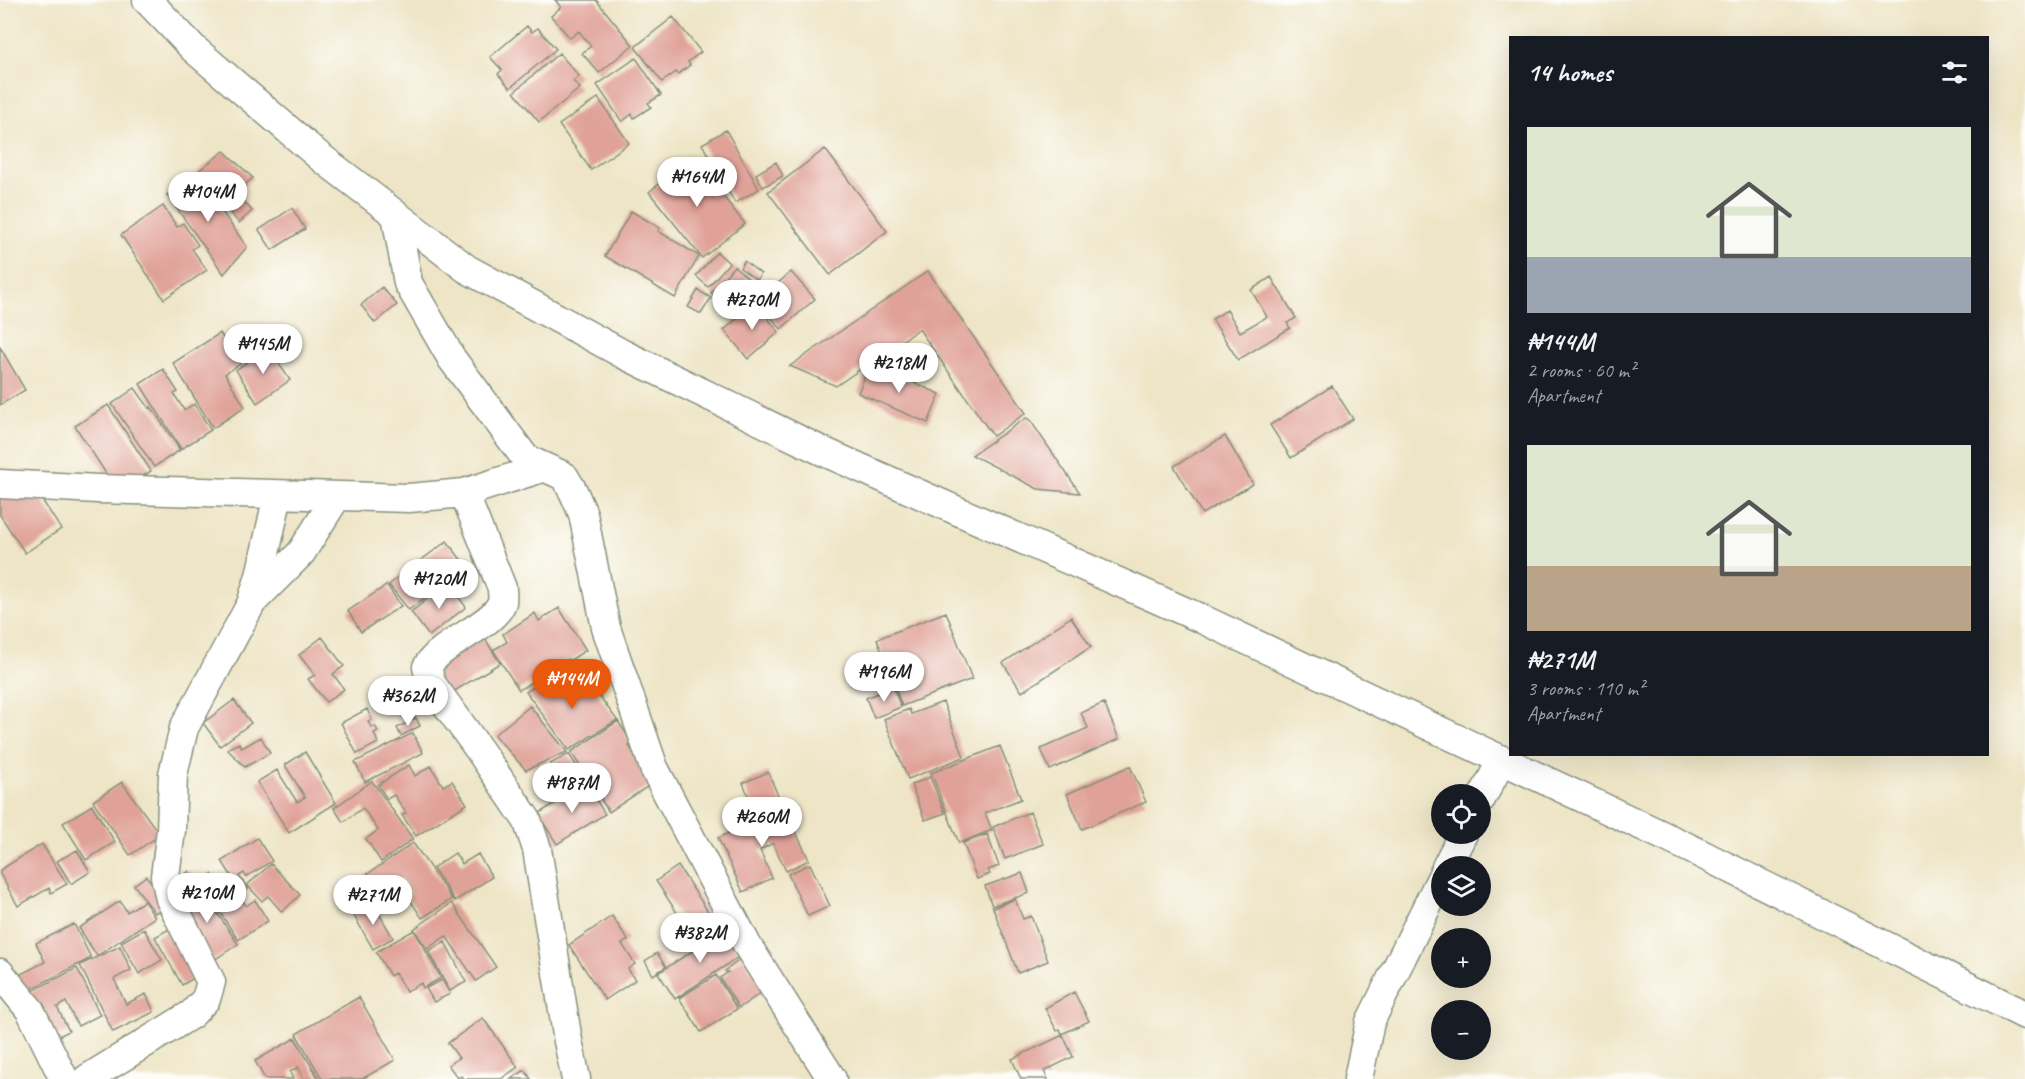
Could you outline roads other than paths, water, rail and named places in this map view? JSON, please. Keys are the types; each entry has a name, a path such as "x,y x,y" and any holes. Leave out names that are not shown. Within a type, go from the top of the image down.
{"street":[{"path":"147,0 194,49 319,156 467,269 623,354 820,450 1202,619 1685,846 2025,1015"},
{"path":"396,215 408,283 452,359 526,459 564,476 583,514 606,628 654,768 747,945 832,1079"},
{"path":"0,484 409,498 464,493 542,468"},
{"path":"464,493 502,588 502,603 486,620 433,657 427,667 431,684 527,820 537,849 576,1079"},
{"path":"87,1079 192,1014 206,999 211,982 170,899 165,876 171,830 173,774 184,728 251,604 260,576 278,495"},
{"path":"251,604 301,553 337,496"},
{"path":"1489,784 1502,760"},
{"path":"1358,1079 1370,1022 1431,898"},
{"path":"0,973 30,1010 64,1079"}]}
